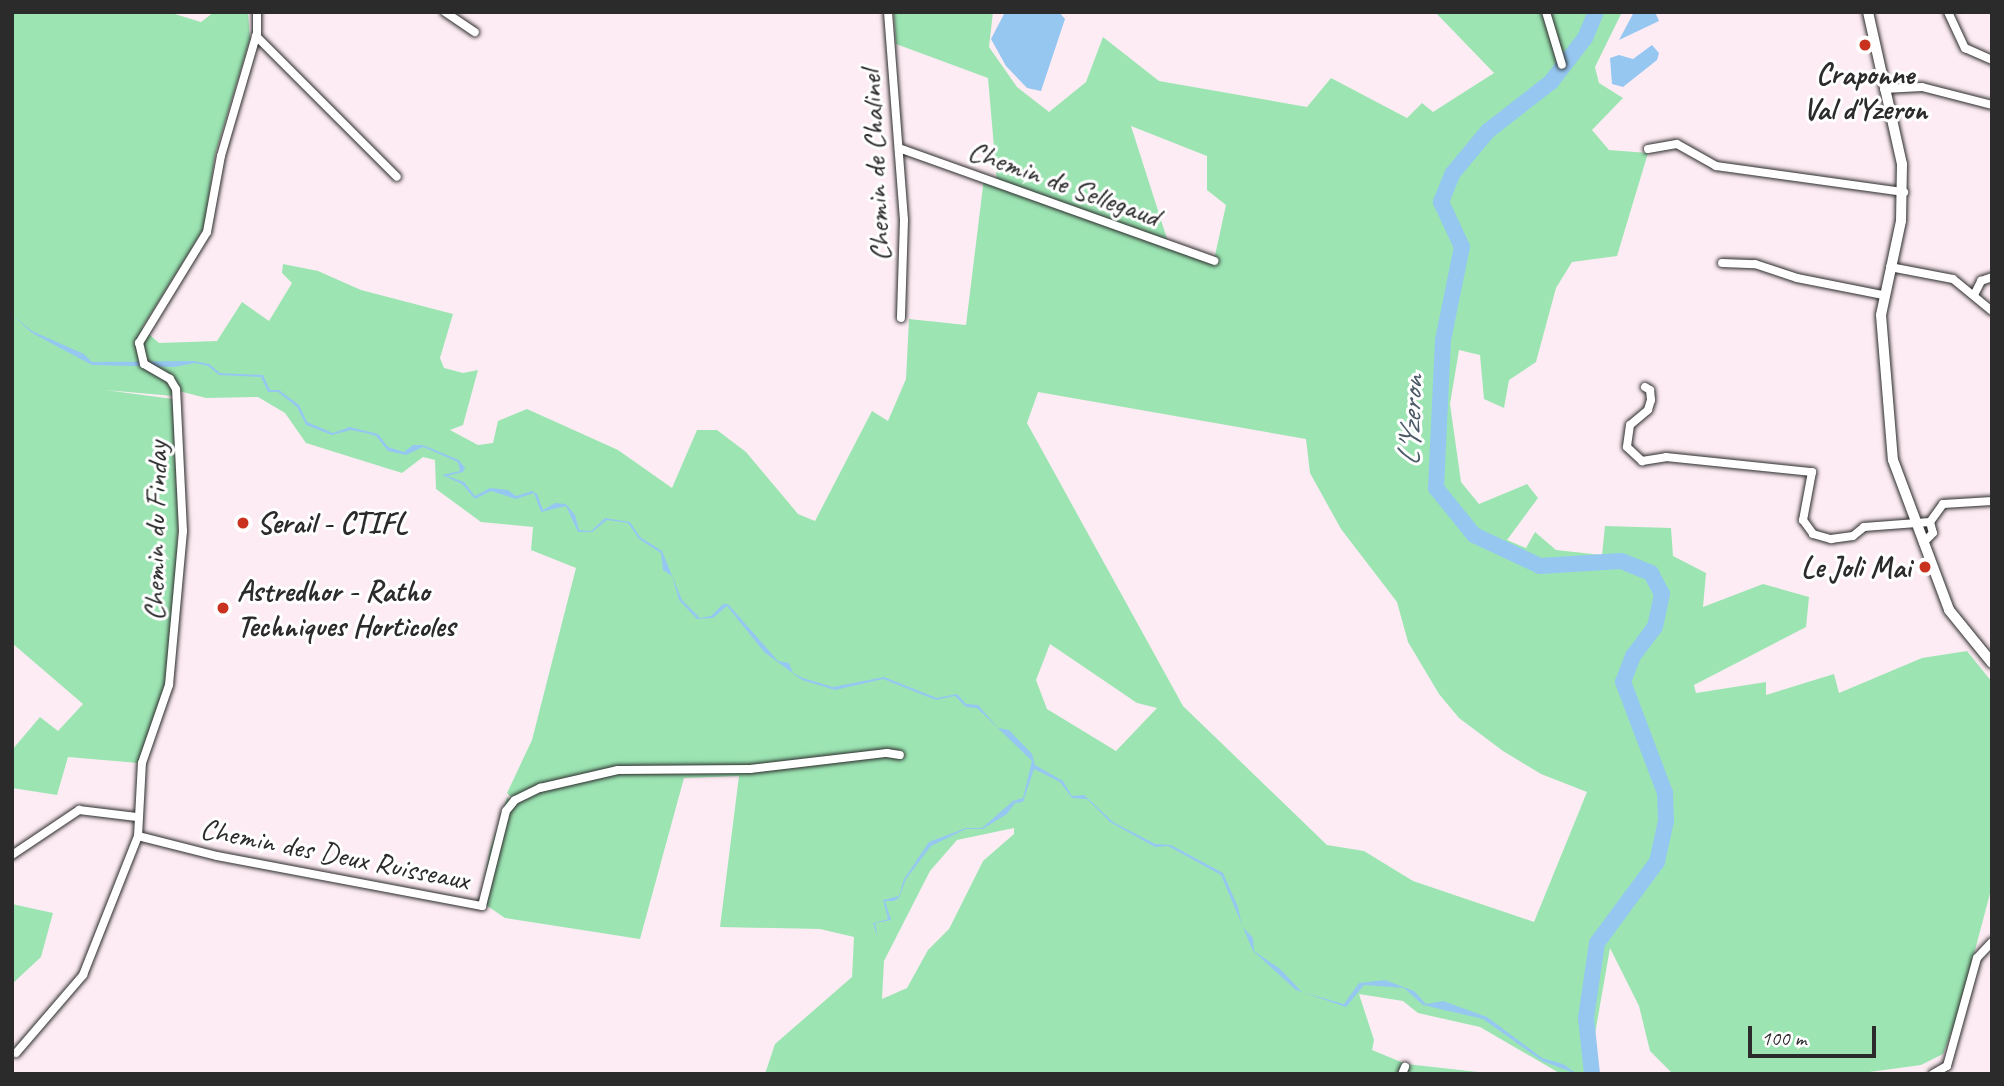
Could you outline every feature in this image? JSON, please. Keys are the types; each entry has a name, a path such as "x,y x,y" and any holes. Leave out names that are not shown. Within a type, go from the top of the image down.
{"main road":[{"path":"1868,12 1902,164 1904,192 1883,295 1888,430 1899,482 1949,610 1992,663"}],"street":[{"name":"Chemin du Finday","path":"16,1053 83,975 138,836 142,763 169,685 183,531 176,389 170,379 146,366 141,336 207,232 221,156 256,36 257,12"},
{"path":"445,12 475,32"},
{"name":"Chemin de Chalinel","path":"888,12 905,246 901,318"},
{"path":"1546,12 1562,65"},
{"path":"1948,12 1965,48 1992,60"},
{"path":"256,36 397,177"},
{"path":"1884,89 1922,87 1992,105"},
{"path":"1648,149 1677,144 1716,166 1904,192"},
{"name":"Chemin de Sellegaud","path":"899,148 1214,261"},
{"path":"1722,263 1755,264 1797,278 1883,295"},
{"path":"1890,267 1945,276 1975,295 1992,312"},
{"path":"1975,295 1980,281 1992,277"},
{"path":"1644,387 1650,390 1651,400 1648,410 1630,425 1627,447 1642,461 1666,457 1812,472 1803,520 1813,534 1831,540 1853,537 1864,527 1930,522 1943,504 1992,501"},
{"path":"1923,543 1933,533 1930,522"},
{"name":"Chemin des Deux Ruisseaux","path":"138,836 217,856 482,906 506,811 514,800 540,788 618,771 750,769 887,753 900,755"},
{"path":"12,855 79,810 138,817"},
{"path":"1933,1074 1947,1066 1977,958 1992,942"}],"green space":[{"path":"12,12 168,12 201,22 214,12 248,12 250,39 215,155 204,228 142,328 159,343 217,341 242,302 269,321 292,283 282,273 283,264 318,271 361,290 453,314 440,358 444,368 463,373 478,370 463,425 450,430 478,445 493,443 498,421 527,409 618,450 672,488 697,430 717,430 746,452 798,514 815,521 872,411 888,421 906,379 909,319 966,325 984,178 997,182 988,78 896,44 894,12 993,12 989,47 1017,87 1049,112 1086,82 1103,37 1159,81 1307,107 1331,78 1407,118 1422,103 1433,112 1494,73 1435,12 1622,12 1595,67 1599,83 1623,98 1592,130 1609,150 1648,153 1617,256 1572,262 1556,288 1536,362 1509,380 1504,408 1484,399 1480,355 1459,350 1450,404 1461,482 1479,504 1527,484 1538,498 1507,540 1526,548 1535,532 1556,550 1602,555 1605,526 1671,528 1673,556 1706,573 1703,607 1763,584 1809,597 1806,627 1694,685 1696,693 1766,682 1766,695 1834,674 1839,693 1922,658 1967,651 1992,682 1992,886 1957,1018 1943,1054 1921,1065 1855,1074 1673,1074 1650,1051 1639,1006 1610,948 1588,1074 1561,1074 1480,1027 1418,1013 1403,1001 1359,994 1374,1040 1372,1050 1406,1064 1496,1074 765,1074 775,1044 852,977 854,937 820,929 720,927 739,776 684,778 640,939 505,918 480,901 490,850 507,798 513,799 507,793 532,740 576,568 531,550 533,527 481,522 436,489 435,460 423,457 402,473 306,443 285,413 258,397 206,398 179,391 173,396 105,390 173,399 178,522 174,629 166,684 138,763 68,757 57,795 12,788 12,750 40,717 58,731 83,704 12,643","holes":["1131,126 1207,156 1207,190 1226,205 1214,260 1169,245","1038,392 1306,439 1310,473 1341,529 1397,602 1408,642 1439,694 1459,718 1503,751 1541,774 1587,792 1534,922 1413,881 1364,851 1327,845 1183,706 1027,423","1050,644 1137,703 1157,708 1116,751 1047,709 1036,680","1014,828 1014,834 983,861 949,929 928,950 907,988 882,999 884,961 930,871 957,840"]},
{"path":"12,904 53,913 41,957 12,984"}],"water":[{"path":"1005,12 1059,12 1065,19 1041,91 1027,88 1006,66 991,39"},
{"path":"1634,12 1655,12 1659,21 1619,40"},
{"path":"1652,45 1659,53 1657,60 1623,87 1612,84 1610,58 1619,55 1633,59"},
{"path":"12,315 32,331 84,354 92,362 194,361 209,364 220,373 263,375 270,390 279,390 299,405 307,422 333,433 350,427 378,434 388,447 404,452 413,445 423,445 459,460 465,468 463,472 447,476 464,482 475,496 490,488 508,490 516,496 532,491 537,494 543,510 555,503 566,504 575,515 579,530 591,531 605,518 630,522 640,537 662,551 682,600 700,618 711,616 723,604 728,604 778,661 789,663 793,673 803,678 833,687 884,677 937,698 957,694 966,704 978,705 998,728 1009,730 1032,754 1035,765 1063,781 1072,796 1084,795 1113,822 1155,844 1171,845 1223,873 1238,907 1242,924 1221,875 1168,846 1155,847 1110,822 1087,799 1072,798 1060,782 1034,769 1023,802 1015,803 1007,814 983,829 966,829 931,846 906,879 899,898 885,901 891,920 875,923 878,938 873,923 888,919 883,900 899,896 904,879 929,842 966,828 982,828 1013,801 1023,798 1032,761 977,708 966,707 955,696 936,700 883,679 835,690 802,680 764,652 727,606 713,618 697,619 679,600 672,576 663,570 661,553 639,539 628,523 607,520 592,532 578,532 566,506 541,512 534,493 516,499 491,491 475,499 462,484 442,475 460,471 458,462 423,447 406,455 388,451 376,436 366,433 351,430 332,435 306,425 297,407 278,392 268,392 261,377 219,375 208,366 195,363 174,367 92,365 32,333"},
{"path":"1243,927 1253,938 1254,951 1280,969 1302,992 1344,1004 1359,983 1385,980 1414,991 1426,1004 1443,1001 1487,1017 1542,1058 1563,1064 1577,1074 1542,1061 1483,1019 1423,1005 1404,988 1364,985 1346,1007 1296,990 1253,951"}],"waterway":[{"name":"L'Yzeron","path":"1592,1074 1586,1018 1597,943 1657,862 1666,821 1665,793 1623,682 1633,656 1655,627 1662,594 1651,573 1621,561 1540,566 1474,535 1436,488 1443,340 1462,247 1441,202 1453,173 1488,131 1551,82 1585,38 1596,12"}],"place":[{"name":"Craponne Val d'Yzeron","path":"1865,45"},
{"name":"Serail - CTIFL","path":"243,523"},
{"name":"Le Joli Mai","path":"1925,567"},
{"name":"Astredhor - Ratho Techniques Horticoles","path":"223,608"}]}
